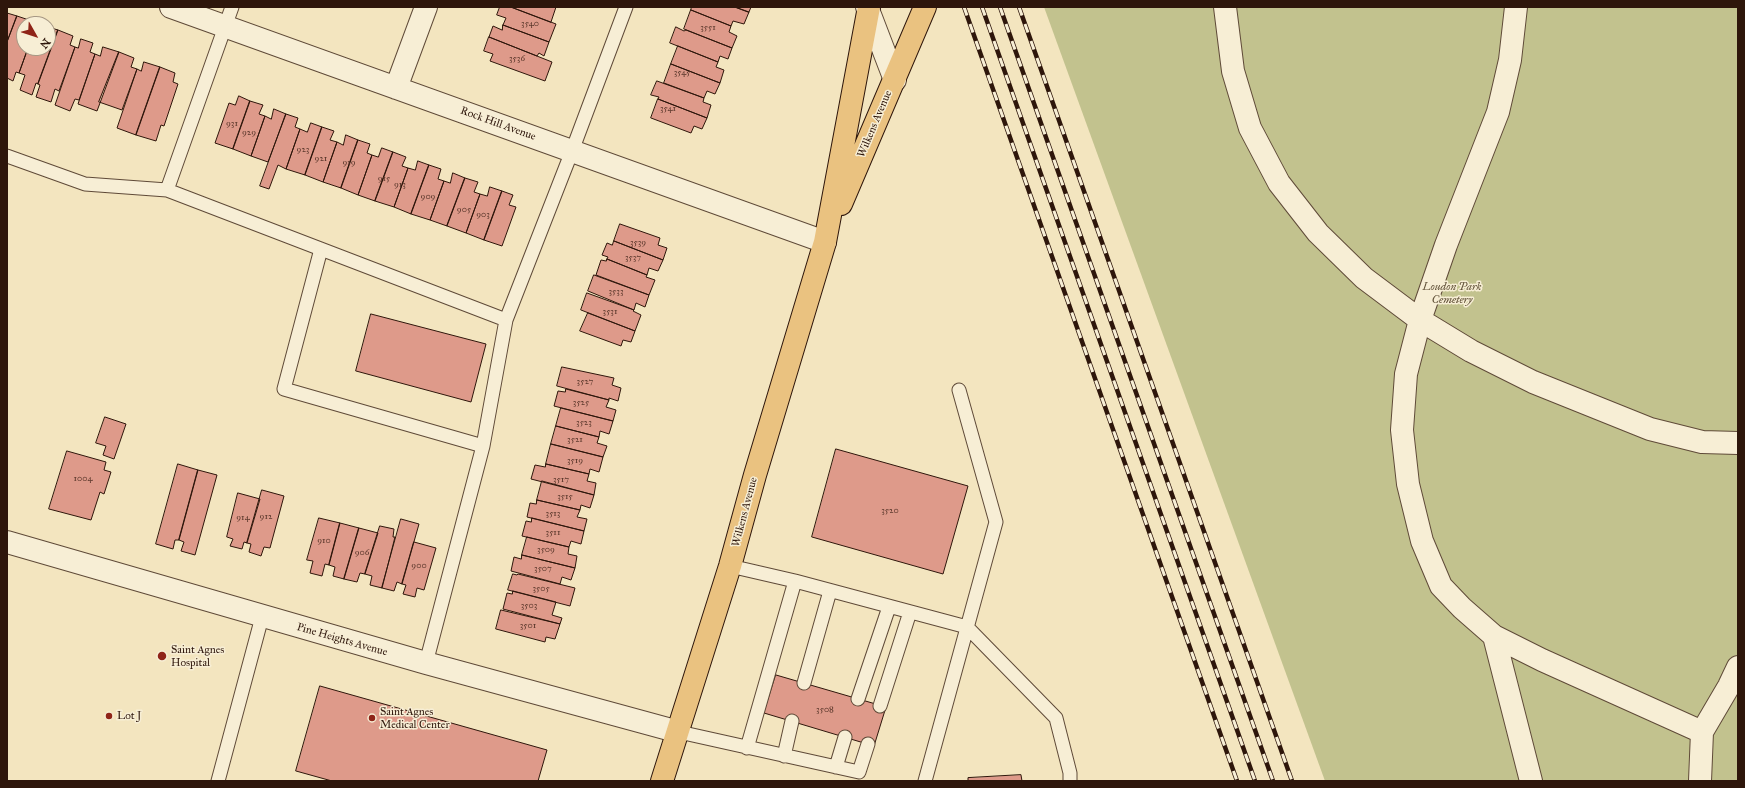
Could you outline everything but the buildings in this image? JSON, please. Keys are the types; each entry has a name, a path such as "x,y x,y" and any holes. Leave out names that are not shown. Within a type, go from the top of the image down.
{"main road":[{"name":"Wilkens Avenue","path":"825,242 926,7"},
{"name":"Wilkens Avenue","path":"662,781 679,732 730,566 755,475 825,242 868,8"}],"street":[{"name":"Rock Hill Avenue","path":"171,7 228,17 396,88 825,242"},
{"path":"396,88 426,7"},
{"path":"1225,7 1235,78 1250,128 1279,183 1323,238 1364,278 1420,320 1471,351 1533,382 1650,429 1702,442 1738,443"},
{"path":"1516,7 1510,60 1498,112 1446,245 1420,320 1405,381 1402,430 1408,484 1422,542 1440,586 1494,636 1542,660 1702,732"},
{"path":"868,8 895,80"},
{"name":"Pine Heights Avenue","path":"7,542 262,617 679,732"},
{"path":"1494,636 1531,781"},
{"path":"1700,781 1702,732 1729,686 1738,667"}],"lane":[{"path":"426,663 483,446 506,320 626,7"},
{"path":"167,190 228,17"},
{"path":"7,156 85,184 167,190 506,320"},
{"path":"321,249 284,389 483,446"},
{"path":"925,781 996,522 959,390"},
{"path":"730,566 795,581 967,627 1056,718 1070,773 1070,781"},
{"path":"747,748 795,581"},
{"path":"804,683 830,591"},
{"path":"858,699 889,607"},
{"path":"880,706 910,612"},
{"path":"218,781 262,617"},
{"path":"784,756 792,721"},
{"path":"679,732 858,772 868,744"},
{"path":"836,767 845,737"}],"green space":[{"name":"Loudon Park Cemetery","path":"1044,7 1738,7 1738,781 1325,781"}],"railway":[{"path":"964,7 1237,781"},
{"path":"982,7 1255,781"},
{"path":"1000,7 1273,781"},
{"path":"1019,7 1292,781"}],"place":[{"name":"Saint Agnes Hospital","path":"162,656"},
{"name":"Lot J","path":"109,716"},
{"name":"Saint Agnes Medical Center","path":"372,718"}]}
